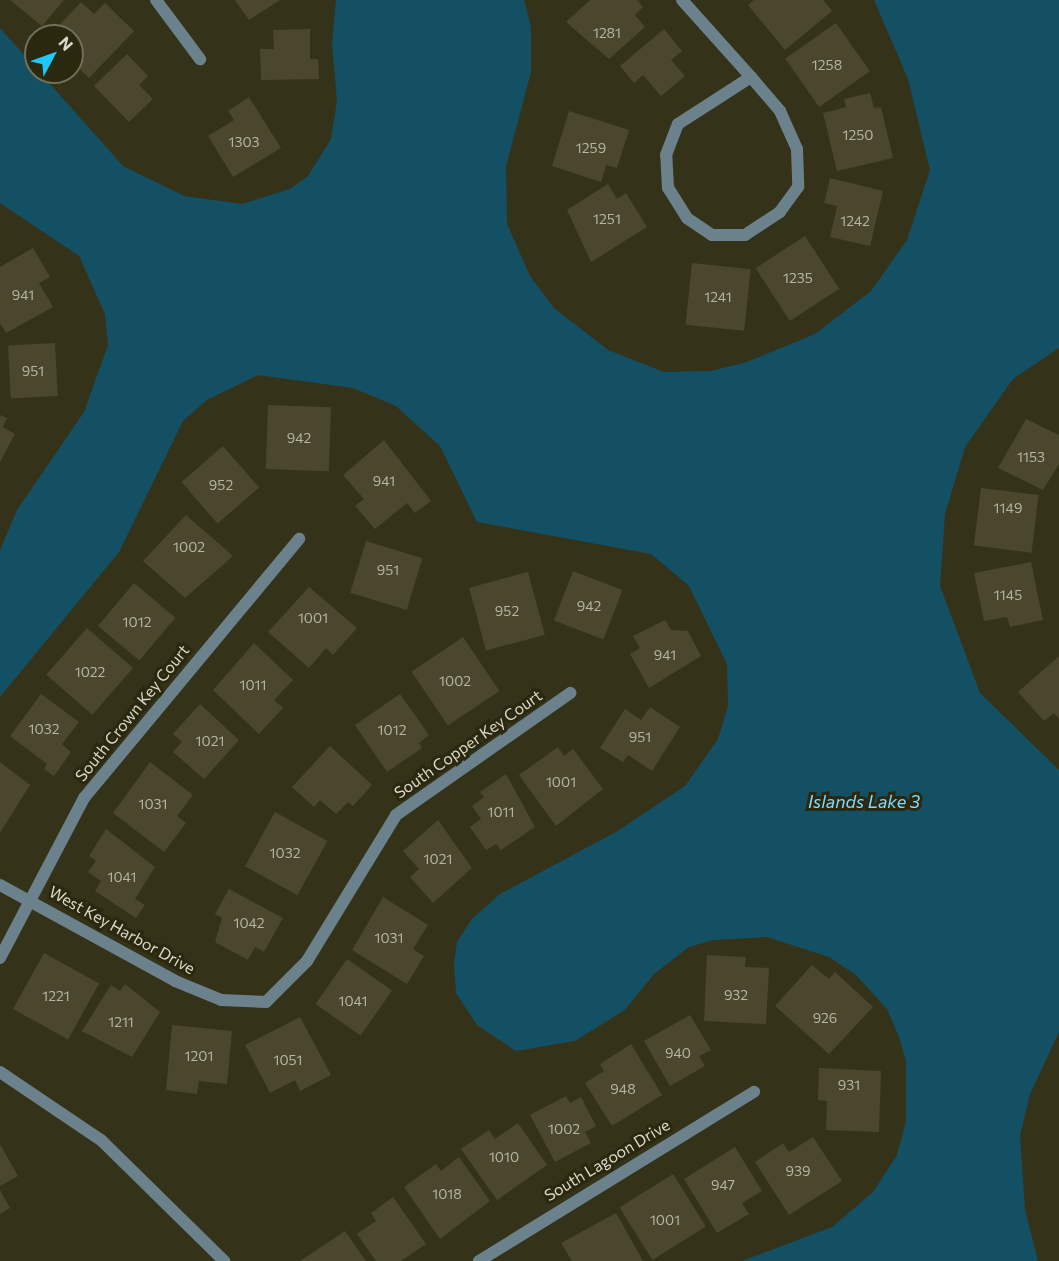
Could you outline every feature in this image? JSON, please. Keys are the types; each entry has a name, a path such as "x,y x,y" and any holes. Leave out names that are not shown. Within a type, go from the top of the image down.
{"street":[{"path":"156,0 200,58"},
{"path":"682,0 751,77 780,111 797,149 798,187 780,212 746,235 712,235 687,218 668,188 666,155 678,124 751,77"},
{"name":"South Crown Key Court","path":"0,957 84,798 123,745 299,539"},
{"name":"South Copper Key Court","path":"266,1002 307,961 396,815 570,693"},
{"name":"West Key Harbor Drive","path":"0,885 30,897 175,981 221,999 266,1002"},
{"path":"0,1072 102,1140 224,1261"},
{"name":"South Lagoon Drive","path":"479,1261 754,1092"}],"water":[{"name":"Islands Lake 3","path":"336,0 524,0 531,27 531,72 506,166 507,224 530,276 554,308 608,350 664,372 711,371 747,362 815,334 871,291 907,240 930,170 908,79 874,0 1059,0 1059,348 1013,379 965,447 945,514 940,586 980,693 1059,770 1059,1032 1030,1094 1020,1136 1025,1210 1038,1261 742,1261 832,1227 873,1192 897,1155 906,1121 906,1061 899,1037 887,1009 856,975 829,957 767,937 713,940 689,947 654,974 625,1010 575,1041 516,1051 477,1025 456,993 454,964 457,942 471,920 500,894 616,832 685,786 718,739 728,706 727,664 689,586 651,554 477,522 440,446 396,406 353,388 258,375 207,400 183,421 119,552 0,697 0,550 17,510 84,412 108,345 105,314 79,256 0,203 0,28 24,55 24,84 50,84 123,166 184,196 242,204 290,189 308,176 331,139 337,101 332,44"}],"building":[{"path":"10,0 64,0 44,24 40,24"},
{"path":"235,0 280,0 249,20"},
{"path":"590,0 637,0 643,7 635,15 645,27 609,59 566,22"},
{"path":"754,0 823,0 832,11 785,50 748,5"},
{"path":"81,2 94,14 105,3 134,31 89,78 84,73 84,24 60,24"},
{"path":"836,23 870,71 819,107 785,59"},
{"path":"310,29 310,59 318,59 319,79 261,80 260,49 274,49 273,30"},
{"path":"664,29 682,51 671,60 685,76 661,96 643,75 634,83 620,66"},
{"path":"127,54 148,76 139,85 153,99 129,122 94,86"},
{"path":"870,93 874,108 881,107 893,158 837,171 823,113 846,107 844,99"},
{"path":"249,97 281,148 233,177 208,136 234,120 228,111"},
{"path":"569,111 629,130 617,168 606,165 601,182 552,166"},
{"path":"830,178 883,191 870,246 830,237 837,206 824,203"},
{"path":"608,184 617,199 626,193 647,227 591,262 567,210"},
{"path":"805,236 839,289 790,321 756,268"},
{"path":"33,248 50,277 39,283 53,307 6,333 0,323 0,267"},
{"path":"692,263 751,269 744,331 686,325"},
{"path":"55,343 58,396 11,398 8,345"},
{"path":"268,405 331,407 329,471 266,469"},
{"path":"0,415 7,418 3,427 15,434 0,462"},
{"path":"1026,419 1059,435 1059,464 1043,490 998,468"},
{"path":"384,440 431,501 415,513 407,503 375,529 355,506 364,499 343,475"},
{"path":"223,446 259,488 218,524 181,482"},
{"path":"981,488 1039,495 1031,553 974,546"},
{"path":"186,515 233,556 185,598 143,561"},
{"path":"366,541 422,558 407,610 350,593"},
{"path":"1031,562 1043,620 1010,627 1007,617 984,621 974,573"},
{"path":"573,571 622,590 603,639 554,620"},
{"path":"528,572 545,635 486,651 469,588"},
{"path":"134,583 175,618 139,661 98,626"},
{"path":"309,587 357,628 333,655 326,648 309,668 268,632"},
{"path":"665,620 671,630 688,631 701,656 649,688 630,654 640,648 633,636"},
{"path":"87,628 133,668 92,715 46,675"},
{"path":"463,637 499,691 448,726 412,672"},
{"path":"254,643 293,680 274,700 283,708 259,734 213,690"},
{"path":"1059,656 1059,719 1054,713 1044,721 1018,692"},
{"path":"41,694 79,722 62,744 71,752 54,776 44,769 47,764 10,736"},
{"path":"400,694 429,735 419,743 422,748 387,772 355,725"},
{"path":"200,704 239,740 204,779 173,752 182,742 173,734"},
{"path":"650,707 680,727 652,771 628,755 623,762 600,748 625,709 641,720"},
{"path":"330,746 372,785 353,806 348,802 336,814 320,800 314,807 292,787"},
{"path":"558,747 564,756 573,749 603,789 556,826 519,775"},
{"path":"0,762 30,785 0,833"},
{"path":"150,762 193,795 177,816 186,823 164,852 113,813"},
{"path":"506,774 535,827 501,850 496,844 486,850 470,827 481,819 472,806 484,797 480,792"},
{"path":"275,812 327,841 297,895 245,866"},
{"path":"438,820 472,868 433,903 410,877 419,869 403,851"},
{"path":"106,829 155,867 135,899 145,905 136,918 95,891 101,881 88,872 96,861 89,856"},
{"path":"229,889 283,918 264,952 255,947 248,960 215,942 222,918 215,914"},
{"path":"383,897 428,925 413,949 424,956 407,984 352,950"},
{"path":"44,953 99,984 68,1040 13,1009"},
{"path":"707,955 746,957 745,967 769,968 766,1024 704,1021"},
{"path":"347,959 392,991 361,1036 315,1004"},
{"path":"812,965 829,979 835,972 873,1007 829,1054 775,1006"},
{"path":"125,984 160,1012 132,1057 82,1031 111,985 120,991"},
{"path":"690,1015 711,1050 699,1056 705,1066 670,1086 644,1041"},
{"path":"300,1017 331,1075 300,1091 295,1080 270,1093 245,1045"},
{"path":"172,1025 232,1031 227,1084 199,1081 197,1094 166,1090"},
{"path":"631,1044 662,1095 612,1126 585,1083 604,1071 600,1064"},
{"path":"819,1068 881,1071 879,1132 826,1130 827,1101 818,1100"},
{"path":"566,1096 570,1103 581,1097 596,1126 585,1132 591,1143 555,1162 530,1115"},
{"path":"518,1123 547,1165 497,1200 461,1149 489,1130 495,1139"},
{"path":"813,1137 842,1181 789,1215 755,1162 783,1143 789,1152"},
{"path":"0,1144 18,1176 0,1186"},
{"path":"735,1147 762,1191 742,1203 749,1214 717,1233 684,1179"},
{"path":"459,1157 490,1201 440,1239 404,1187 436,1164 441,1171"},
{"path":"673,1174 706,1227 652,1260 620,1207"},
{"path":"0,1190 10,1208 0,1214"},
{"path":"393,1197 426,1244 401,1261 376,1261 357,1234 376,1221 371,1213"},
{"path":"616,1213 643,1261 572,1261 561,1243"},
{"path":"345,1231 366,1261 300,1261"}]}
